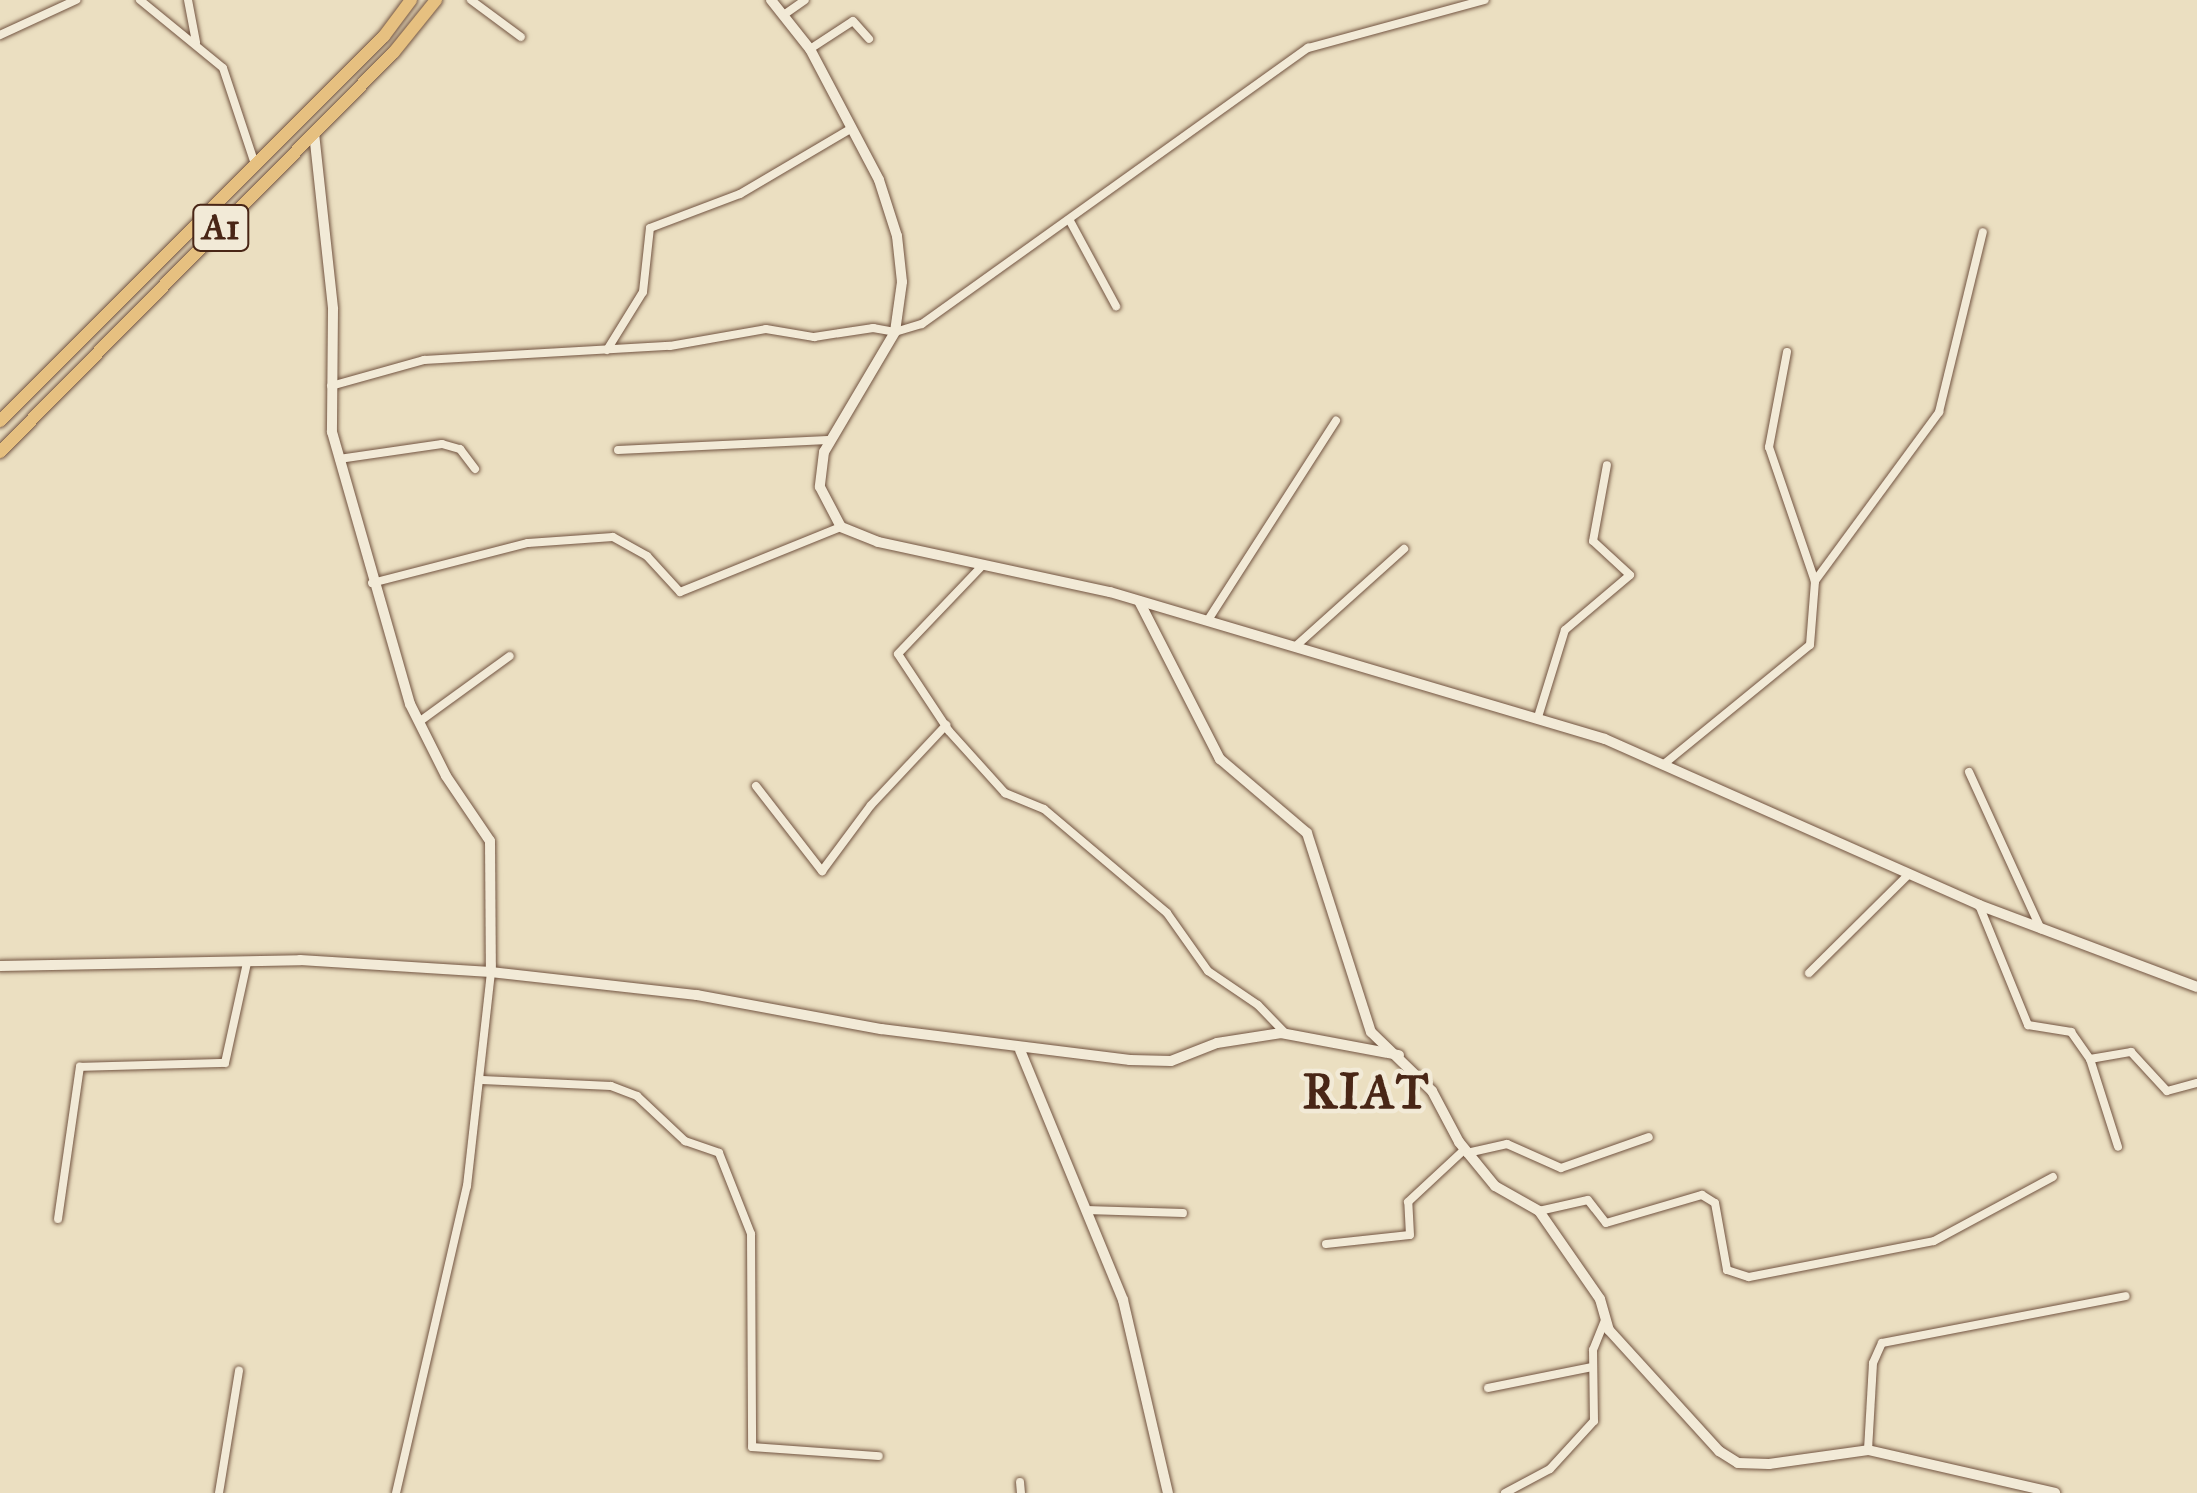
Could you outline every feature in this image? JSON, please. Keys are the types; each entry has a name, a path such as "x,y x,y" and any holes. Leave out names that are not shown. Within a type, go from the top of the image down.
{"highway":[{"name":"A1","path":"0,421 384,36 411,0"},
{"name":"A1","path":"0,452 314,134 436,0"}],"street":[{"path":"54,0 60,10"},
{"path":"0,35 76,0"},
{"path":"140,0 196,42 223,68 255,164"},
{"path":"188,0 196,42"},
{"path":"470,0 521,37"},
{"path":"770,0 810,49 852,128 897,236 902,282 895,332 828,440 820,487 842,527"},
{"path":"785,14 805,0"},
{"path":"331,386 424,360 608,350 766,329 809,337 873,328 895,332 935,316 1308,48 1485,0"},
{"path":"810,49 852,20 869,39"},
{"path":"608,350 639,303 650,228 740,194 852,128"},
{"path":"314,134 333,309 331,386 339,459 372,583 418,722 490,841 491,972 482,1080 446,1290 396,1493"},
{"path":"1070,221 1116,306"},
{"path":"1815,581 1939,412 1983,232"},
{"path":"1664,764 1805,652 1815,634 1815,581 1770,447 1787,352"},
{"path":"1208,620 1336,421"},
{"path":"618,450 828,440"},
{"path":"339,459 442,444 460,449 475,469"},
{"path":"1538,717 1565,630 1630,576 1593,541 1608,465"},
{"path":"372,583 528,544 613,537 647,556 680,592 842,527 981,567 1139,601 1538,717 1664,764 1979,905 2197,987"},
{"path":"1297,646 1404,549"},
{"path":"981,567 898,651 946,725 1006,793 1044,809 1166,913 1208,971 1258,1005 1285,1033"},
{"path":"1139,601 1220,760 1307,834 1368,1026 1432,1090 1466,1151 1501,1192 1539,1210 1594,1289 1606,1320 1632,1358 1719,1452 1738,1463 1814,1460 1868,1450 2055,1493"},
{"path":"418,722 510,656"},
{"path":"756,786 822,871 870,805 946,725"},
{"path":"1968,772 2041,930"},
{"path":"1808,973 1908,875"},
{"path":"1979,905 2028,1025 2071,1032 2090,1059 2118,1147"},
{"path":"0,966 247,962 491,972 697,995 1020,1050 1171,1061 1217,1042 1285,1033 1399,1055"},
{"path":"58,1219 80,1067 225,1063 247,962"},
{"path":"1020,1050 1132,1329 1168,1493"},
{"path":"2090,1059 2132,1052 2166,1091 2197,1083"},
{"path":"482,1080 611,1086 637,1096 686,1141 719,1153 750,1234 752,1447 880,1456"},
{"path":"1326,1244 1410,1235 1408,1202 1466,1151 1507,1144 1561,1168 1649,1137"},
{"path":"1539,1210 1588,1200 1606,1222 1702,1195 1715,1203 1727,1270 1750,1277 1934,1242 2053,1178"},
{"path":"1086,1210 1183,1213"},
{"path":"1868,1450 1873,1363 1882,1343 2125,1296"},
{"path":"1505,1493 1550,1469 1586,1433 1597,1410 1592,1367 1606,1320"},
{"path":"1488,1388 1592,1367"},
{"path":"218,1493 239,1372"},
{"path":"1020,1482 1022,1493"}],"district":[{"name":"RIAT","path":"1367,1092"}]}
